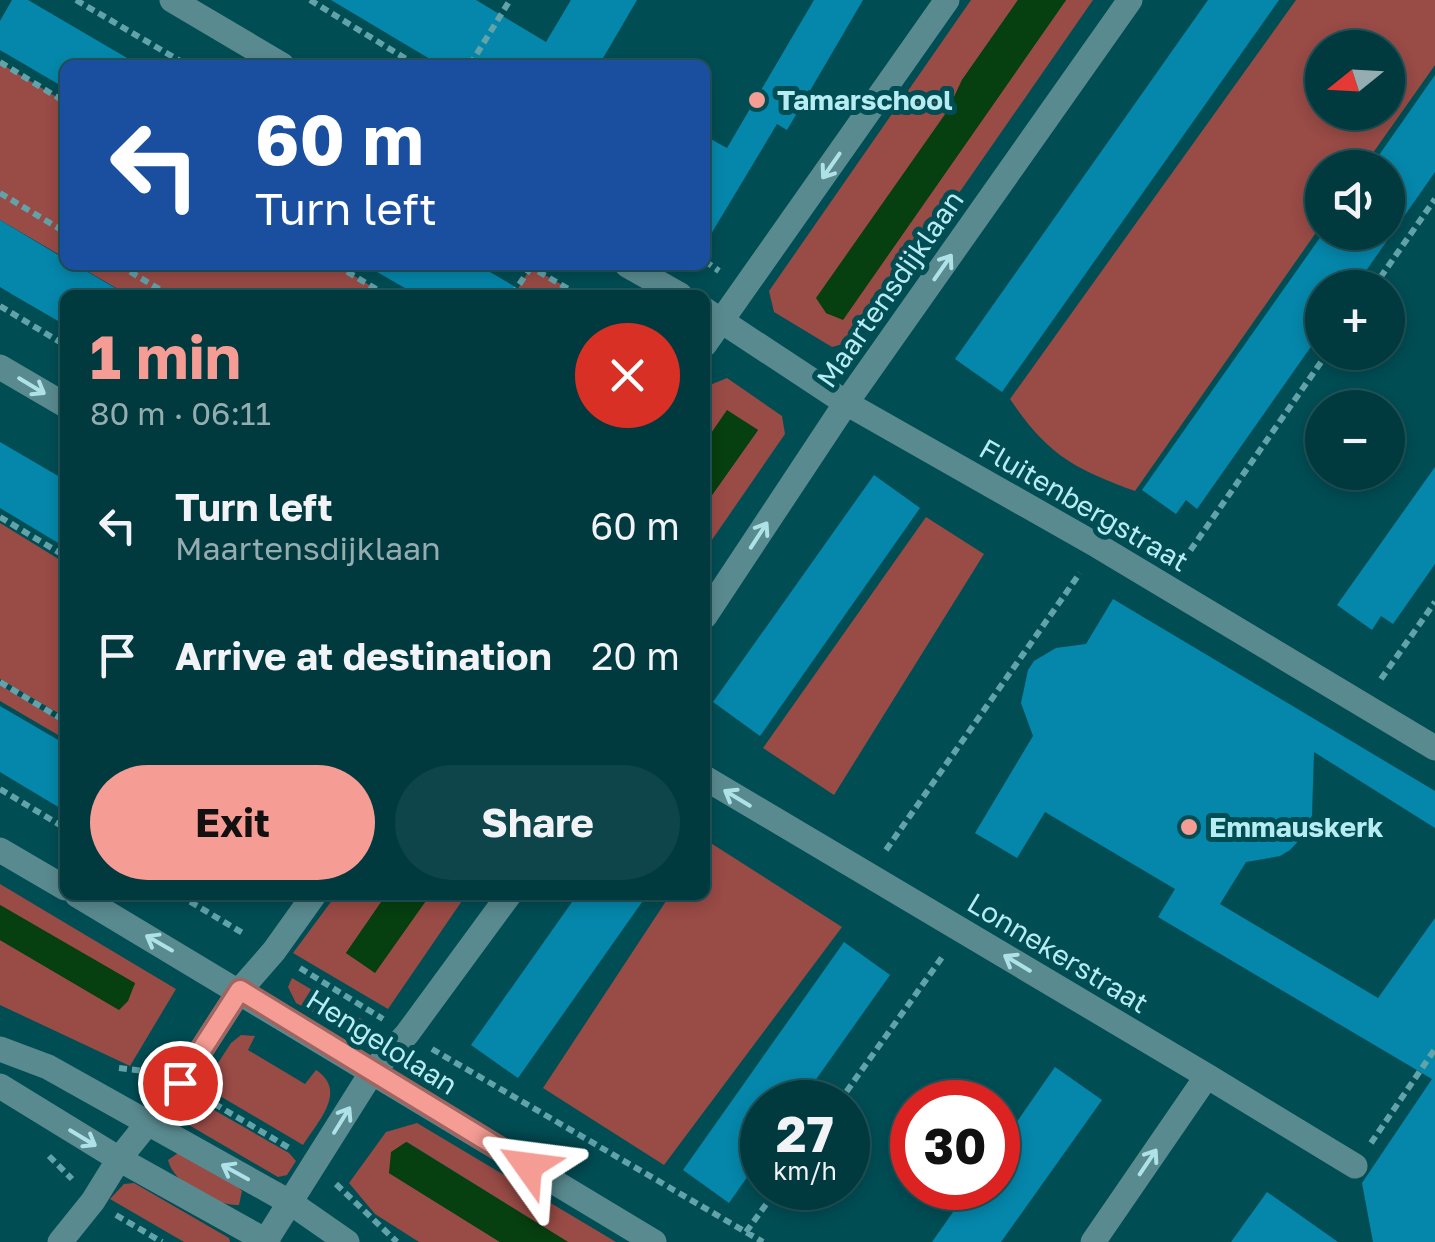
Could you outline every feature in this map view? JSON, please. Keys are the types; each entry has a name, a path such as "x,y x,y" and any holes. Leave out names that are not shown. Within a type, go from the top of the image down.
{"street":[{"path":"172,0 274,60"},
{"path":"714,315 946,0"},
{"name":"Maartensdijklaan","path":"710,608 846,402 1130,0"},
{"path":"637,270 671,290"},
{"name":"Fluitenbergstraat","path":"714,315 846,402 1435,748"},
{"path":"0,367 60,402"},
{"name":"Lonnekerstraat","path":"710,781 1355,1166"},
{"path":"0,850 60,885"},
{"name":"Hengelolaan","path":"87,900 654,1242"},
{"path":"60,1242 180,1083 240,990 310,900"},
{"path":"0,1086 266,1242 372,1072 407,1034 504,900"},
{"path":"0,1049 48,1067 291,1203 348,1242"},
{"path":"1093,1242 1207,1076"}],"path":[{"path":"76,0 178,60"},
{"path":"310,0 408,60"},
{"path":"473,60 510,0"},
{"path":"0,62 60,99"},
{"path":"0,193 60,229"},
{"path":"1386,270 1435,199"},
{"path":"127,270 161,290"},
{"path":"344,270 378,290"},
{"path":"536,270 570,290"},
{"path":"0,306 60,342"},
{"path":"1165,587 1316,370"},
{"path":"0,517 60,553"},
{"path":"868,875 1080,573"},
{"path":"1362,705 1435,602"},
{"path":"0,682 60,718"},
{"path":"0,789 60,825"},
{"path":"187,900 407,1034 764,1242"},
{"path":"854,1080 961,930"},
{"path":"1355,1166 1435,1049"},
{"path":"100,1065 158,1073 180,1083 315,1164 397,1242"},
{"path":"746,1232 762,1210"}],"shaded area":[{"path":"971,0 1018,0 962,80 948,110 826,313 843,319 1066,0 1093,0 857,340 832,347 774,312 769,291"},
{"path":"1018,0 1066,0 843,320 826,313 816,298 948,110 962,80"},
{"path":"1296,0 1435,0 1435,65 1405,108 1405,30 1305,30 1305,130 1389,130 1375,150 1305,150 1305,248 1135,491 1078,467 1050,447 1010,399"},
{"path":"0,63 60,99 60,255 0,220"},
{"path":"86,270 344,270 378,290 120,290"},
{"path":"529,270 536,270 571,290 517,290"},
{"path":"727,378 782,416 785,434 710,543 710,498 758,430 727,411 710,435 710,385"},
{"path":"727,410 758,430 710,498 710,435"},
{"path":"926,517 984,554 834,795 763,748"},
{"path":"0,523 60,560 60,714 0,679"},
{"path":"0,685 60,721 60,736 0,701"},
{"path":"710,843 842,927 664,1165 543,1088 667,900 710,900"},
{"path":"0,884 176,989 130,1066 0,1005 0,940 118,1009 135,984 0,905"},
{"path":"332,900 383,900 346,953 375,972 426,900 463,900 388,1009 293,953"},
{"path":"383,900 426,900 375,973 346,953"},
{"path":"0,905 135,983 128,1001 119,1010 0,940"},
{"path":"292,978 370,1024 365,1032 344,1029 296,1003 288,987"},
{"path":"241,1035 255,1036 248,1050 305,1084 316,1070 325,1078 330,1097 303,1145 203,1086 231,1043"},
{"path":"193,1098 289,1153 296,1161 287,1175 278,1177 182,1121 178,1112"},
{"path":"417,1123 616,1242 568,1242 407,1142 389,1173 500,1242 419,1242 375,1214 349,1183 386,1132"},
{"path":"406,1142 568,1242 500,1242 389,1173 391,1152"},
{"path":"178,1153 235,1184 242,1191 239,1205 208,1198 187,1185 168,1160"},
{"path":"134,1183 230,1242 184,1242 110,1199 124,1184"}],"building":[{"path":"12,0 28,0 130,60 60,60 60,85 0,50 0,21"},
{"path":"331,0 476,0 546,42 571,0 637,0 602,60 432,60"},
{"path":"814,0 863,0 787,130 777,124 710,236 710,139 727,148"},
{"path":"1208,0 1279,0 1002,392 955,359"},
{"path":"1435,75 1435,172 1405,215 1405,150 1383,150 1397,130 1405,130 1405,118"},
{"path":"0,220 60,256 60,270 84,270 118,290 60,290 60,322 0,287"},
{"path":"1311,250 1381,250 1367,270 1305,270 1305,355 1197,509 1186,500 1176,514 1142,490"},
{"path":"374,270 486,270 520,290 408,290"},
{"path":"0,442 60,477 60,544 0,508"},
{"path":"1435,467 1435,564 1393,624 1381,616 1372,630 1337,605"},
{"path":"874,475 920,508 760,736 713,702"},
{"name":"Emmauskerk","path":"1113,599 1435,791 1435,828 1314,752 1312,815 1305,834 1280,856 1246,862 1220,904 1378,998 1435,918 1435,1242 1373,1242 1362,1183 1432,1079 1158,917 1175,889 1045,812 1017,858 975,833 1033,736 1021,703 1028,670 1034,661 1056,648 1086,644"},
{"path":"0,706 60,741 60,808 0,772"},
{"path":"573,900 643,900 518,1078 471,1045"},
{"path":"844,942 890,975 816,1080 747,1080"},
{"path":"1055,1067 1102,1100 1001,1242 932,1242 955,1210 1020,1210 1020,1117"},
{"path":"740,1089 740,1187 729,1203 683,1170"},
{"path":"1267,1192 1287,1206 1338,1242 1231,1242"}],"place":[{"name":"Tamarschool","path":"757,100"},
{"name":"Emmauskerk","path":"1189,827"}],"route":[{"path":"180,1083 240,990 528,1166"}]}
